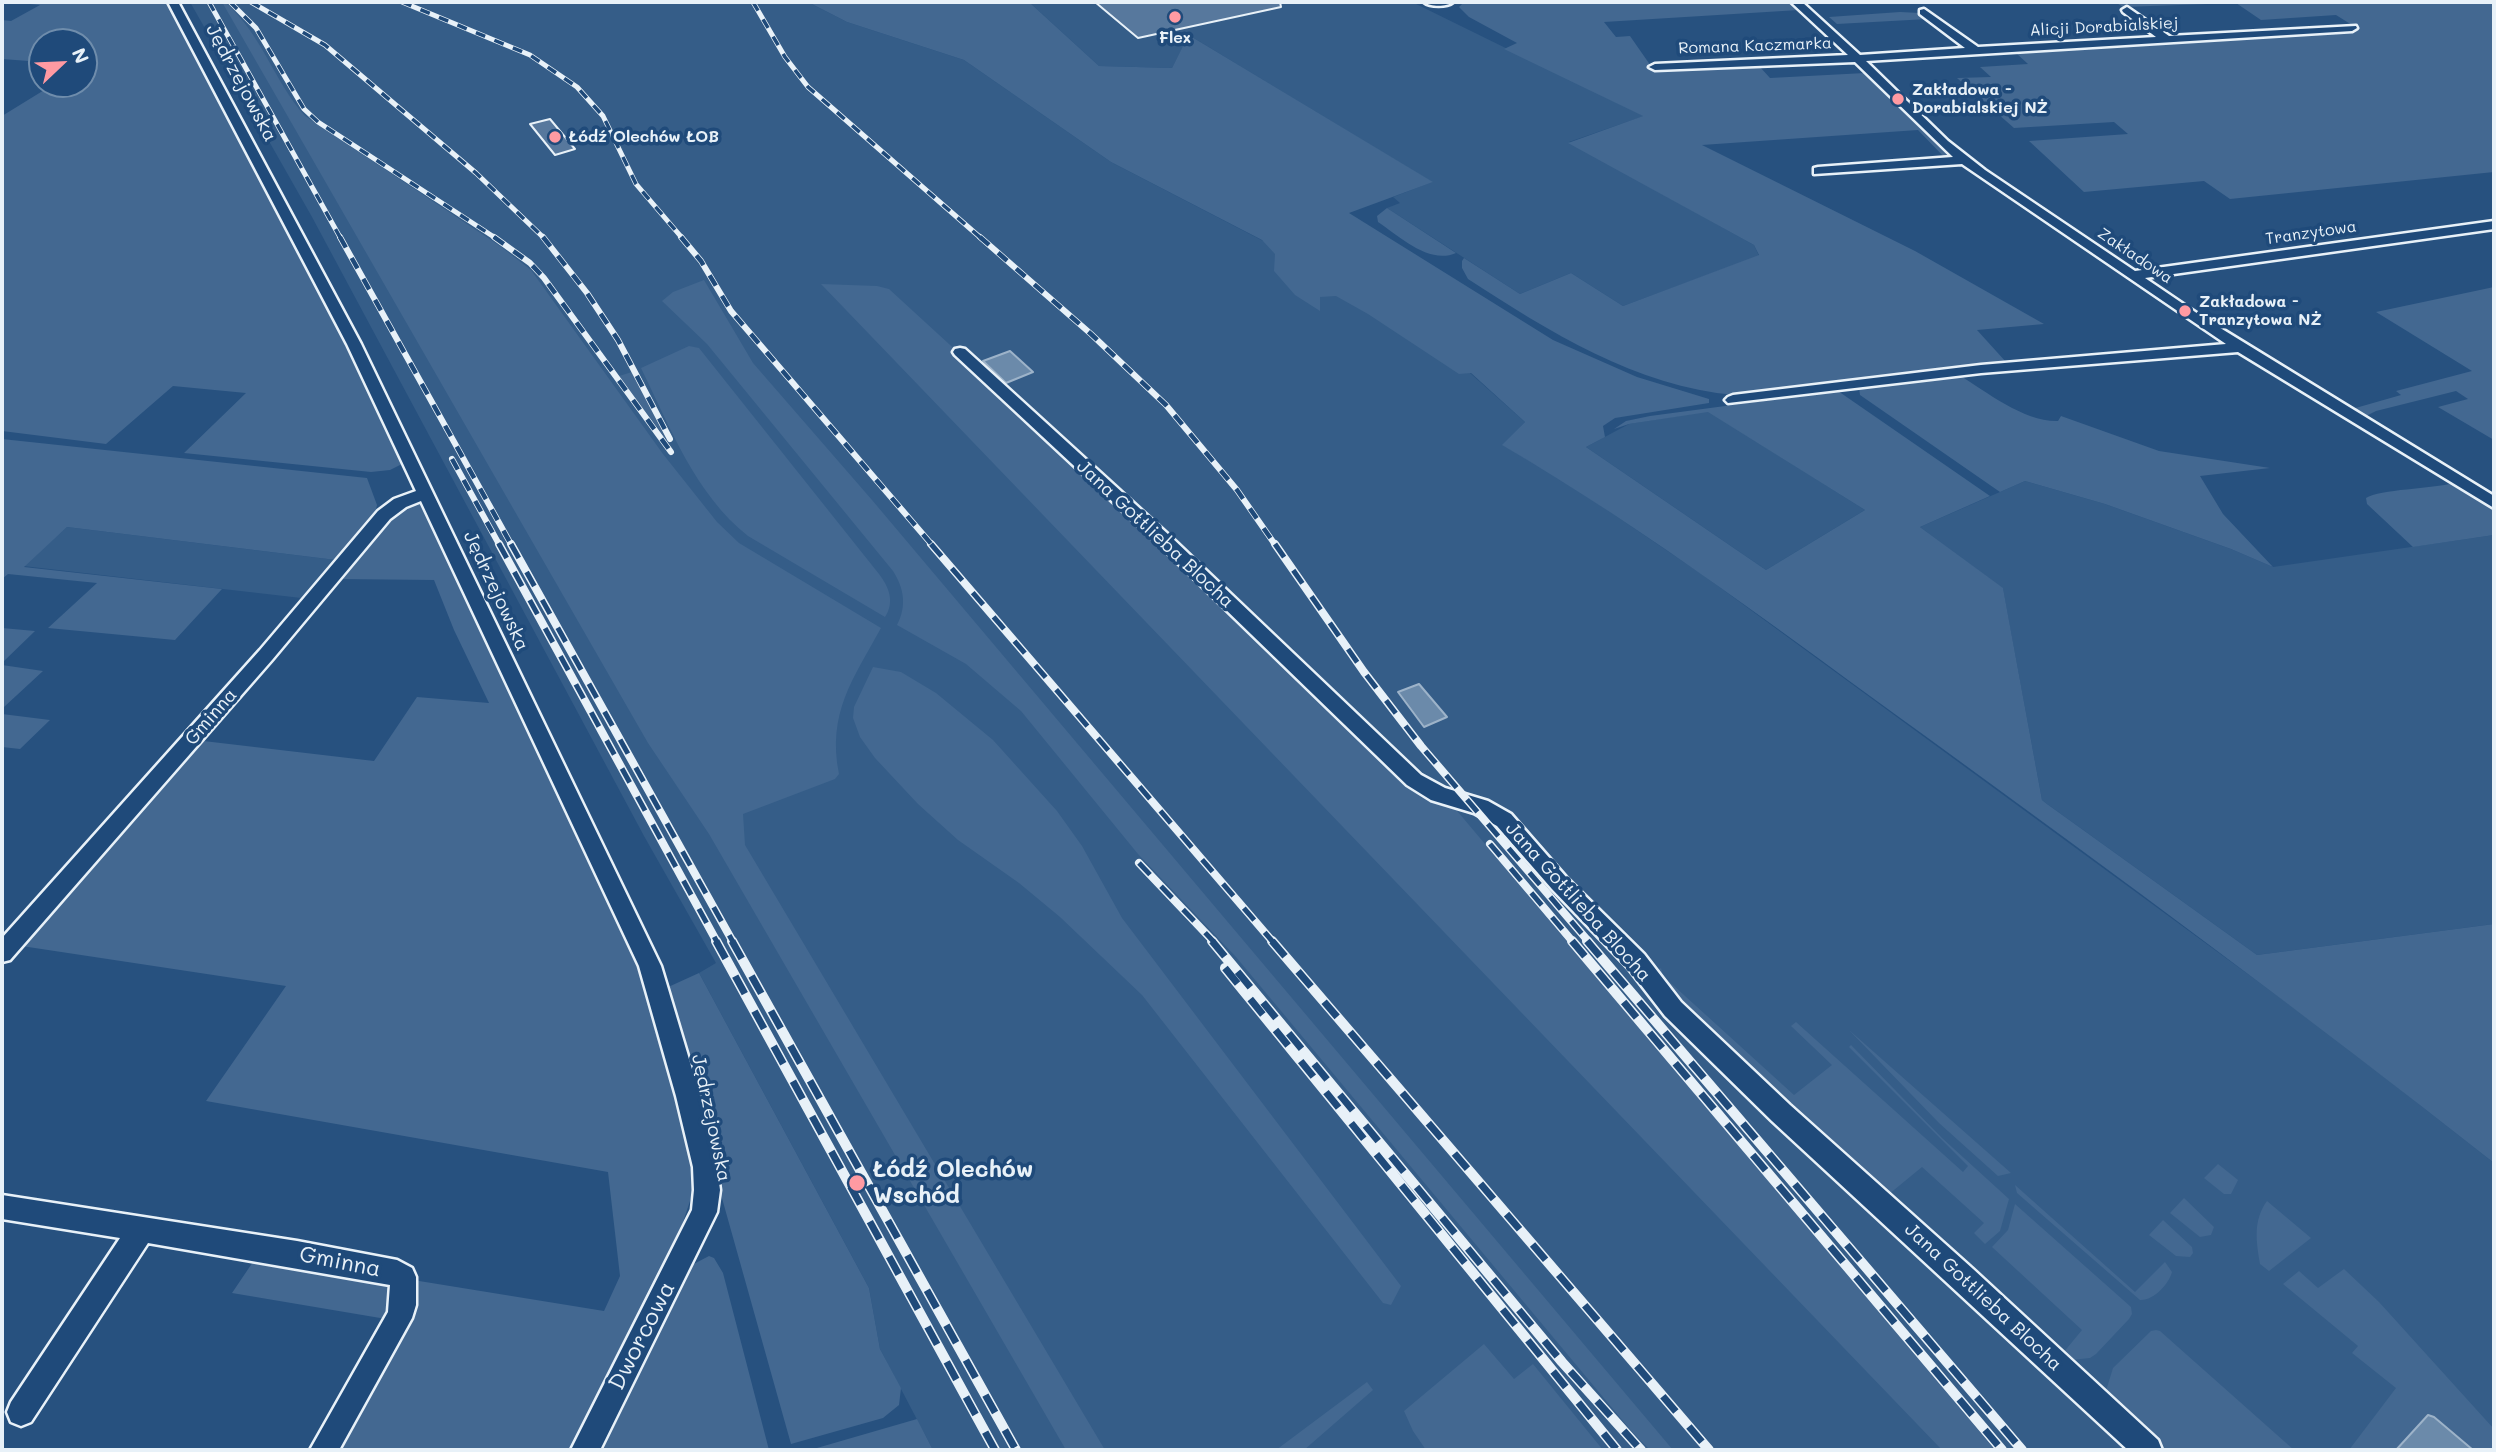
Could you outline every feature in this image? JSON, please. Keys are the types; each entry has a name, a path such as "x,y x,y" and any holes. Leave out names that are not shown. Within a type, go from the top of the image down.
{"street":[{"name":"Jędrzejowska","path":"173,2 354,344 650,966 688,1096 705,1167 706,1200 699,1223"},
{"path":"1429,2 1448,2"},
{"name":"Zakładowa","path":"1796,2 1821,22 1964,160 2132,276 2241,347 2494,503"},
{"name":"Zakładowa","path":"1807,2 1821,22"},
{"path":"2127,10 2165,38"},
{"path":"1924,12 1974,50"},
{"name":"Alicji Dorabialskiej","path":"1857,58 2352,28"},
{"name":"Romana Kaczmarka","path":"1655,67 1857,58"},
{"path":"1818,171 1964,160"},
{"name":"Tranzytowa","path":"2132,276 2494,225"},
{"path":"1733,400 1981,369 2241,347"},
{"name":"Jana Gottlieba Blocha","path":"960,352 1164,540 1414,780 1438,794 1481,807 1504,820 1559,883 1636,961 1673,1009 1781,1113 1964,1278 2148,1450"},
{"name":"Gminna","path":"2,953 274,645 384,515 400,503 427,493"},
{"name":"Gminna","path":"2,1207 297,1254 397,1273 403,1278 404,1288 399,1318 324,1450"},
{"name":"Dworcowa","path":"585,1450 699,1223"},
{"path":"20,1412 141,1230"}],"shaded area":[{"path":"9,2 168,2 329,310 404,463 390,470 371,472 184,453 246,393 173,386 106,444 2,431 2,116 31,98 98,98 98,28 28,28 28,61 2,59 2,20 11,21 40,5"},
{"path":"190,2 808,2 847,22 964,60 1111,162 1350,286 1470,373 1525,422 1503,445 1566,482 1703,575 2331,1035 2494,1163 2494,1450 933,1450 880,1349 869,1288 699,973 716,963 644,836 312,217"},
{"path":"222,2 238,15 249,29 284,88 305,116 500,246 531,270 663,454 717,522 739,543 881,628 852,681 840,714 836,752 839,774 835,779 743,814 745,845 1105,1450 1066,1450 709,834 648,743"},
{"path":"808,2 1029,2 1099,66 1172,68 1187,38 1192,37 1433,182 1349,213 1553,340 1637,377 1709,399 1709,403 1615,418 1603,426 1605,437 1586,447 1766,570 1865,510 1708,412 1629,424 1614,429 1626,421 1650,416 1838,391 1990,496 1920,527 2003,588 2042,800 2257,955 2494,924 2494,1163 2213,948 1771,624 1612,513 1502,445 1525,422 1471,373 1459,374 1336,296 1320,297 1320,311 1295,295 1274,271 1275,254 1262,240 1111,162 964,60 847,22"},
{"path":"1029,2 1412,2 1644,116 1569,142 1754,245 1759,256 1623,306 1571,273 1520,294 1387,208 1400,203 1393,197 1432,182 1192,37 1187,39 1172,68 1099,66"},
{"path":"1464,2 1790,2 1799,10 1604,22 1616,37 1630,36 1653,69 1753,64 1760,67 1770,78 1865,73 1952,157 1946,159 1918,130 1702,145 1915,251 2044,324 1977,330 2006,362 1735,395 1663,381 1562,336 1468,279 1462,268 1464,258 1520,294 1571,273 1623,306 1759,255 1754,245 1568,143 1643,116 1504,49 1517,43 1469,17 1459,7"},
{"path":"2115,2 2494,2 2494,172 2230,199 2204,181 2084,192 2029,141 2128,134 2114,122 2014,128 1957,78 1991,77 1980,67 2028,64 2016,53 2009,52 2360,30 2336,15 2261,20 2236,3 2123,7"},
{"path":"1920,13 1928,19 1837,24 1829,17"},
{"path":"1387,208 1456,253 1435,255 1405,241 1378,222 1377,216"},
{"path":"704,280 753,363 872,500 1673,1450 1650,1450 1633,1433 1236,957 1138,854 1021,711 966,664 897,625 903,597 893,571 707,344 662,301 673,292"},
{"path":"821,284 877,286 889,289 1453,806 1995,1450 1942,1450"},
{"path":"2494,287 2494,440 2438,407 2468,399 2456,391 2376,411 2364,417 2352,409 2401,395 2396,391 2472,371 2376,312"},
{"path":"689,346 699,348 879,574 890,595 890,606 885,617 748,536 729,519 698,480 641,368"},
{"path":"1010,351 1033,372 1006,383 983,361"},
{"path":"632,372 666,439 619,376"},
{"path":"1959,375 2006,405 2032,417 2058,421 2061,416 2159,451 2270,468 2200,476 2223,514 2273,567 2231,549 2105,504 2025,481 2000,492 1860,395 1859,388"},
{"path":"1708,411 1865,510 1766,570 1586,447 1629,424"},
{"path":"2,439 367,478 377,505 374,518 344,561 67,527 24,567 222,589 175,640 48,628 97,583 8,574 2,579"},
{"path":"2025,481 2105,504 2231,549 2273,567 2494,535 2494,924 2257,955 2042,800 2003,589 1920,527"},
{"path":"2454,483 2494,508 2494,535 2413,547 2367,504 2366,498 2373,495"},
{"path":"419,500 639,964 692,1157 694,1189 679,1234 571,1450 329,1450 397,1338 413,1280 604,1311 620,1276 608,1172 206,1101 286,986 15,945 195,740 374,761 417,697 489,703 454,630 434,580 336,579 389,515"},
{"path":"67,527 344,561 310,599 23,566"},
{"path":"2,628 35,631 2,663"},
{"path":"2,665 43,671 4,707 2,707"},
{"path":"873,667 901,672 936,693 993,740 1057,811 1082,846 1122,918 1401,1286 1391,1305 1383,1303 1142,995 1060,917 1019,883 958,840 918,804 875,758 860,737 853,718 854,707"},
{"path":"1419,684 1447,717 1424,727 1398,692"},
{"path":"2,714 50,720 20,749 2,747"},
{"path":"1661,968 1663,976 1794,1095 1832,1065 1791,1026 1796,1022 1963,1172 1968,1166 1849,1047 1851,1045 1942,1138 2009,1199 2000,1231 1985,1244 1974,1233 1984,1223 1922,1167 1883,1199 1689,1020 1657,971"},
{"path":"699,973 869,1288 880,1349 901,1388 899,1405 883,1418 791,1444 666,988"},
{"path":"1849,1030 2011,1173 1998,1176 1939,1123"},
{"path":"2218,1164 2238,1180 2231,1194 2224,1194 2204,1178"},
{"path":"2015,1185 2135,1292 2165,1262 2172,1272 2168,1282 2155,1295 2140,1300 2017,1193"},
{"path":"2184,1198 2214,1227 2211,1235 2200,1237 2170,1213"},
{"path":"2267,1201 2311,1238 2269,1271 2260,1264 2257,1239 2259,1216"},
{"path":"2015,1204 2131,1307 2132,1314 2129,1319 2090,1358 2071,1360 2063,1353 2082,1330 1992,1247 2008,1230"},
{"path":"2163,1220 2192,1247 2193,1253 2190,1257 2176,1256 2149,1235"},
{"path":"259,1253 391,1281 392,1320 232,1293"},
{"path":"709,1256 714,1258 723,1273 769,1450 594,1450 688,1267"},
{"path":"2344,1269 2379,1302 2494,1429 2494,1450 2473,1450 2428,1415 2396,1450 2349,1450 2396,1388 2352,1353 2358,1346 2283,1284 2299,1271 2318,1288"},
{"path":"2156,1330 2294,1450 2156,1450 2115,1412 2105,1394 2113,1368 2151,1331"},
{"path":"1484,1344 1514,1379 1533,1364 1603,1450 1426,1450 1404,1411"},
{"path":"1367,1382 1373,1390 1304,1450 1276,1450"},
{"path":"2428,1415 2434,1417 2473,1450 2396,1450"},
{"path":"917,1419 933,1450 810,1450"}],"building":[{"name":"Flex","path":"1095,2 1280,2 1281,7 1138,38"},
{"name":"Łódź Olechów ŁOB","path":"550,119 575,149 555,155 530,124"}],"railway":[{"path":"209,2 341,239"},
{"path":"230,2 256,28 304,109 318,122 495,237"},
{"path":"251,2 325,45 476,173 543,237"},
{"path":"402,2 530,55 577,87 603,116 636,184 683,239"},
{"path":"753,2 785,57 808,87 982,239"},
{"path":"340,237 512,546"},
{"path":"495,237 530,263 544,278 671,452"},
{"path":"543,237 587,293 618,340 670,439"},
{"path":"681,237 701,261 731,311 933,546"},
{"path":"980,237 1091,334 1166,405 1237,490 1276,546"},
{"path":"452,459 500,546"},
{"path":"499,544 717,942"},
{"path":"511,544 733,942"},
{"path":"931,544 1273,942"},
{"path":"1275,544 1364,672 1421,746 1589,942"},
{"path":"1490,844 1573,942"},
{"path":"1139,863 1214,942"},
{"path":"716,941 995,1450"},
{"path":"732,941 1016,1450"},
{"path":"1212,941 1562,1362 1641,1450"},
{"path":"1272,941 1709,1450"},
{"path":"1572,941 2002,1450"},
{"path":"1587,941 2022,1450"},
{"path":"1225,968 1617,1450"}],"place":[{"name":"Flex","path":"1175,17"},
{"name":"Zakładowa - Dorabialskiej NŻ","path":"1898,99"},
{"name":"Łódź Olechów ŁOB","path":"555,137"},
{"name":"Zakładowa - Tranzytowa NŻ","path":"2185,311"},
{"name":"Łódź Olechów Wschód","path":"857,1183"}]}
